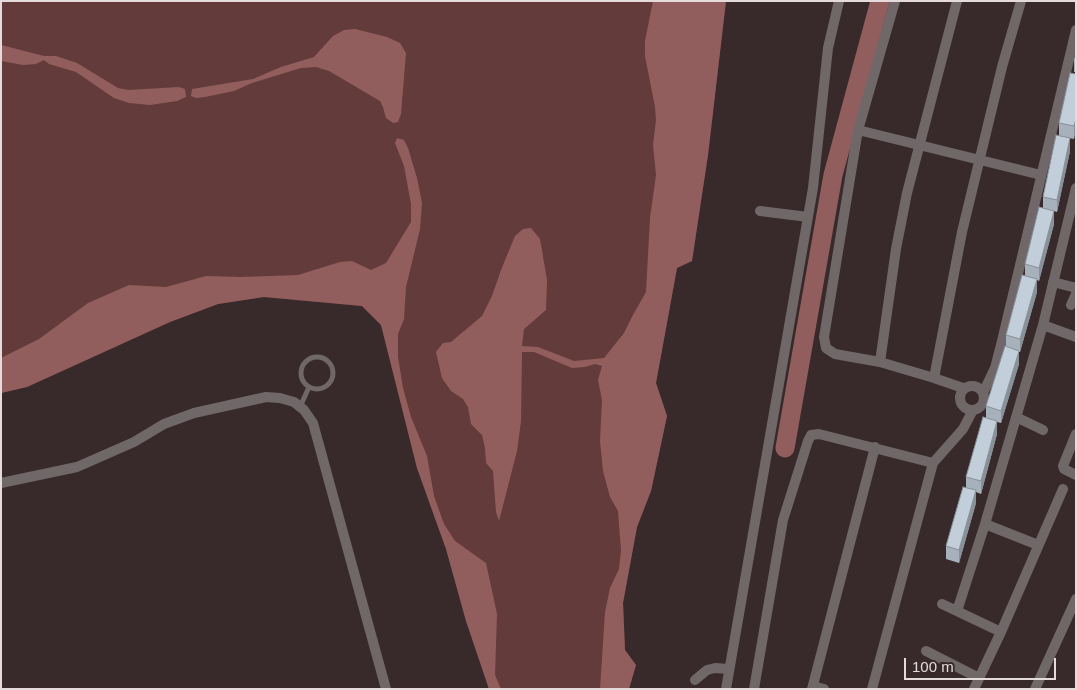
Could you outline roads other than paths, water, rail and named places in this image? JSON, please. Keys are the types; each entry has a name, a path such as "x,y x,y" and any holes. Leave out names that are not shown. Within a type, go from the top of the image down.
{"street":[{"path":"726,689 808,217 818,147 827,57 839,1"},
{"path":"895,1 858,130 824,337 826,348 835,354 880,362 963,388 974,385 983,393"},
{"path":"880,362 896,249 907,193 957,1"},
{"path":"934,378 962,232 1002,67 1021,1"},
{"path":"872,689 933,463 963,429 973,410 982,404 983,393 995,368 1076,30"},
{"path":"858,130 1041,175"},
{"path":"957,611 1043,325 1076,188"},
{"path":"760,211 808,217"},
{"path":"1053,282 1076,288"},
{"path":"1071,305 1076,294"},
{"path":"1043,325 1076,337"},
{"path":"963,388 959,395 960,403 965,409 973,410"},
{"path":"1,483 76,467 126,445 164,424 194,412 266,397 294,402 304,410 313,423 386,689"},
{"path":"1016,417 1043,430"},
{"path":"754,689 783,520 811,435 819,434 933,463"},
{"path":"1076,434 1063,466 1067,471 1076,475"},
{"path":"824,689 812,687 875,447"},
{"path":"974,689 1063,489"},
{"path":"984,524 1038,546"},
{"path":"1035,689 1076,599"},
{"path":"942,604 1001,632"},
{"path":"926,651 979,678"},
{"path":"694,680 707,670 715,668 729,669"}],"lane":[{"path":"317,357 327,360 333,370 332,380 324,388 314,389 309,387 305,384 301,374 304,364 307,360 317,357"},
{"path":"300,406 309,387"}],"waterway":[{"path":"785,448 833,175 880,1"}]}
